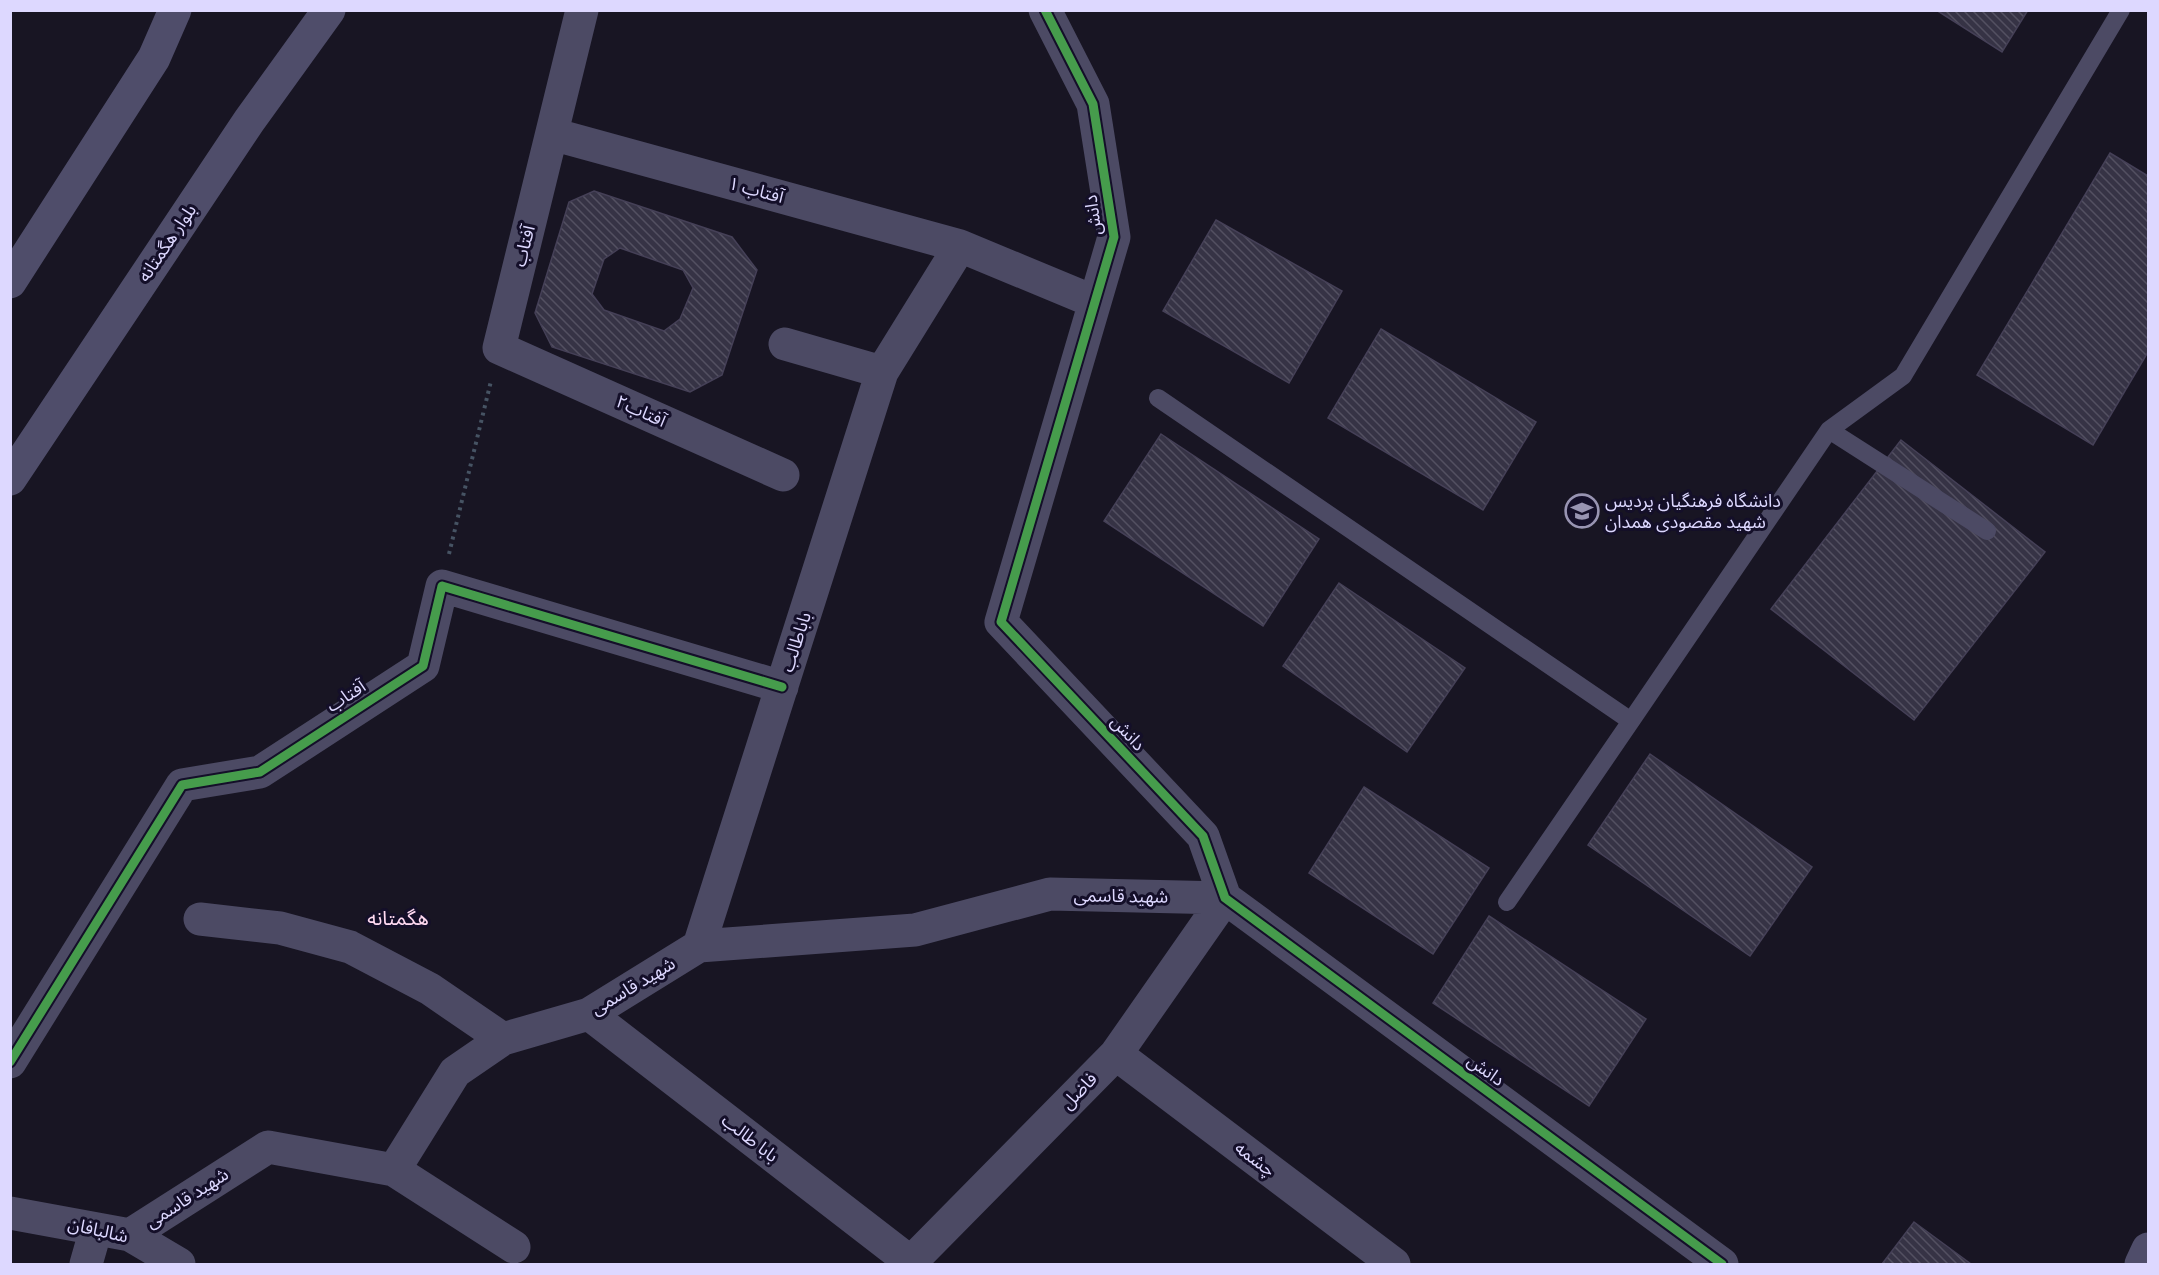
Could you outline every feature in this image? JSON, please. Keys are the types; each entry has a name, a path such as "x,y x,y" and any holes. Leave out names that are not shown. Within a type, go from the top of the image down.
{"main road":[{"path":"10,282 154,58 175,10"},
{"name":"بلوار هگمتانه","path":"10,479 249,121 329,10"},
{"path":"2141,1264 2148,1249"}],"street":[{"name":"آفتاب","path":"499,348 582,10"},
{"name":"دانش","path":"1045,10 1093,104 1114,237 1001,622 1203,836 1225,898 1722,1264"},
{"name":"آفتاب ۱","path":"552,134 960,246"},
{"path":"960,246 1095,302"},
{"name":"باباطالب","path":"699,946 882,372 960,246"},
{"path":"785,344 882,372"},
{"name":"آفتاب۲","path":"499,348 783,475"},
{"name":"آفتاب","path":"10,1062 182,785 261,772 423,666 442,586"},
{"path":"442,586 782,687"},
{"name":"شهید قاسمی","path":"130,1235 268,1147 394,1170 455,1072 503,1039 589,1014 699,946 915,930 1050,894 1225,898"},
{"name":"فاضل","path":"911,1264 1116,1054 1225,898"},
{"path":"200,919 280,928 350,947 430,989 503,1039"},
{"name":"بابا طالب","path":"589,1014 911,1264"},
{"name":"چشمه","path":"1116,1054 1394,1264"},
{"path":"394,1170 514,1247"},
{"name":"شالبافان","path":"10,1213 130,1235 179,1264"},
{"path":"86,1264 96,1229"}],"lane":[{"path":"1508,902 1828,430 1903,376 2121,10"},
{"path":"1158,398 1630,721"},
{"path":"1828,430 1987,531"}],"path":[{"path":"442,586 499,348"}],"building":[{"path":"1936,10 2028,10 2002,52"},
{"path":"2110,153 2148,176 2148,352 2093,445 1977,375"},
{"path":"594,191 732,237 757,270 722,375 690,392 552,347 535,313 569,202","holes":["620,248 683,270 693,288 680,319 664,331 604,310 592,294 604,259"]},
{"path":"1216,220 1342,291 1289,383 1163,311"},
{"path":"1381,329 1536,422 1483,510 1328,418"},
{"path":"1161,434 1319,539 1263,626 1104,521"},
{"path":"1901,440 2045,552 1914,720 1771,609"},
{"path":"1339,583 1465,668 1407,752 1283,666"},
{"path":"1650,754 1812,867 1750,956 1588,845"},
{"path":"1364,787 1489,868 1433,954 1309,873"},
{"path":"1489,916 1646,1019 1589,1106 1433,1003"},
{"path":"1914,1222 1971,1264 1882,1264"}],"cycle path":[{"path":"1045,10 1093,104 1114,237 1001,622 1203,836 1225,898 1722,1264"},
{"path":"10,1062 182,785 260,772 423,666 442,586 782,687"}],"place":[{"name":"دانشگاه فرهنگیان پردیس شهید مقصودی همدان","path":"1582,511"}],"district":[{"name":"هگمتانه","path":"398,918"}]}
